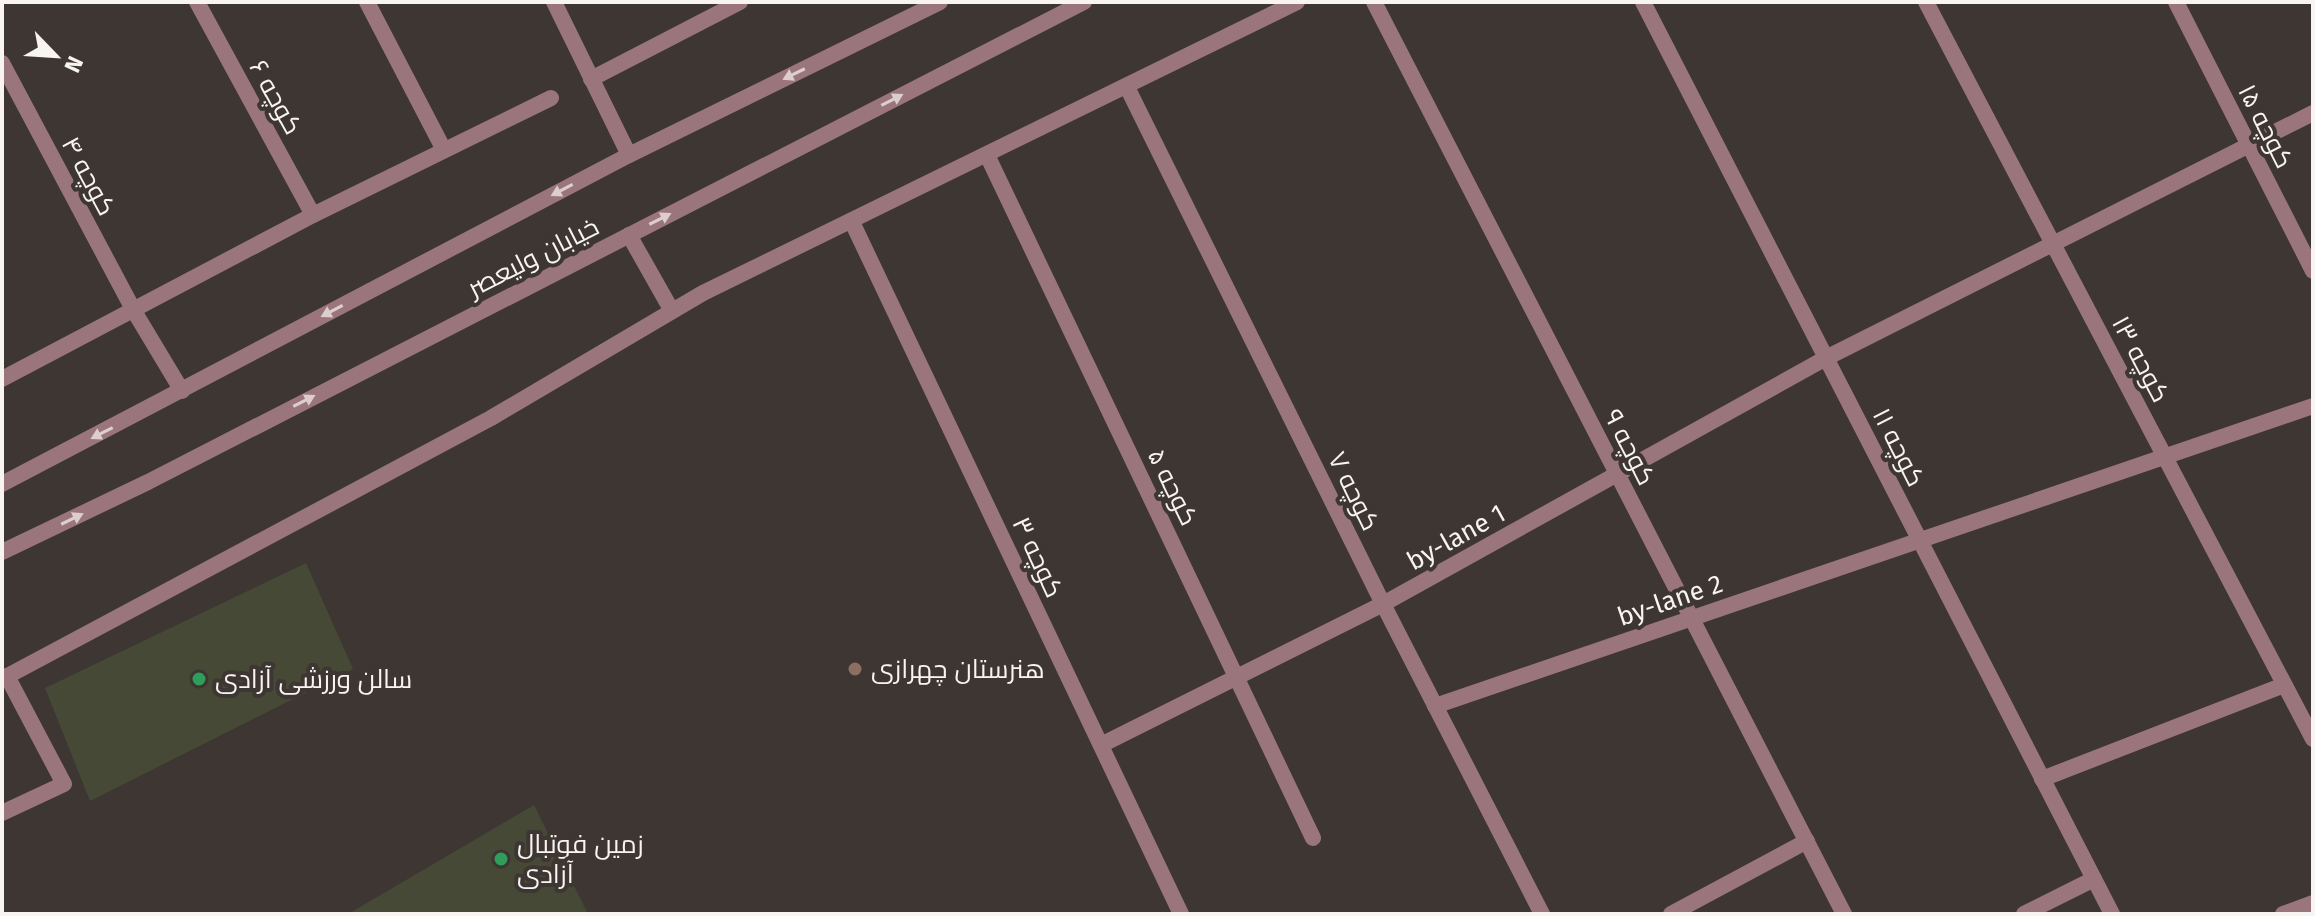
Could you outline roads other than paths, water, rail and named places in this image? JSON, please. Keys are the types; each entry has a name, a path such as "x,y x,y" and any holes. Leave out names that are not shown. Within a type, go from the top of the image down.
{"street":[{"name":"کوچه ۶","path":"197,2 313,215"},
{"path":"367,2 444,150"},
{"path":"554,2 629,155"},
{"path":"591,79 740,2"},
{"name":"خیابان ولیعصر","path":"2,484 629,155 940,2"},
{"name":"خیابان ولیعصر","path":"2,552 148,482 1084,2"},
{"path":"2,813 64,784 4,678 491,418 672,311 1297,2"},
{"name":"کوچه ۹","path":"1374,2 1844,914"},
{"name":"کوچه ۱۱","path":"1643,2 2112,914"},
{"name":"کوچه ۱۵","path":"2176,2 2313,271"},
{"name":"کوچه ۱۳","path":"1933,4 2052,242 2313,739"},
{"name":"کوچه ۴","path":"2,63 134,311 182,391"},
{"name":"کوچه ۷","path":"1127,87 1383,604 1542,914"},
{"path":"2,379 313,215 551,98"},
{"name":"by-lane 1","path":"1101,745 1383,604 1826,358 2313,113"},
{"name":"کوچه ۵","path":"988,157 1313,838"},
{"name":"کوچه ۳","path":"852,222 1181,914"},
{"path":"629,235 672,311"},
{"name":"by-lane 2","path":"1435,706 2313,406"},
{"path":"2042,779 2284,685"},
{"path":"1671,914 1807,841"},
{"path":"2024,914 2094,879"},
{"path":"2283,914 2313,903"}],"place":[{"name":"هنرستان چهرازی","path":"855,669"},
{"name":"سالن ورزشی آزادی","path":"199,679"},
{"name":"زمین فوتبال آزادی","path":"501,859"}]}
